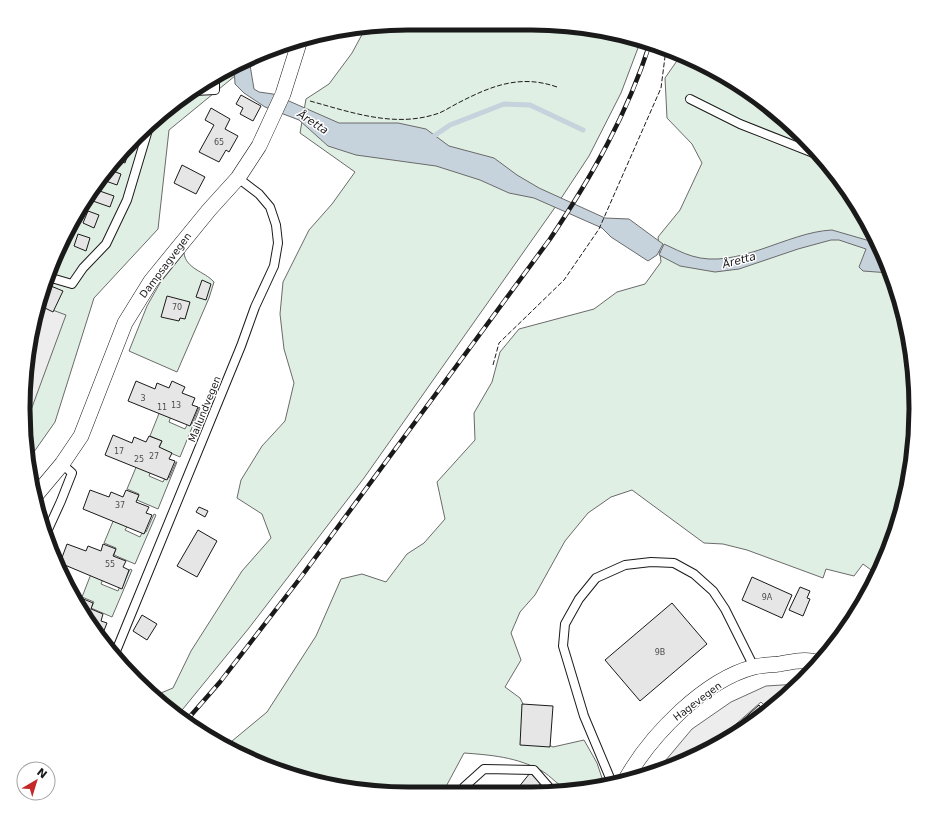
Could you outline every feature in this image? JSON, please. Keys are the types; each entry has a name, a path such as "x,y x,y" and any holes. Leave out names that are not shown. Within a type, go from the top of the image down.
{"street":[{"name":"Dampsagvegen","path":"39,491 62,464 81,436 106,368 129,316 151,281 238,178 259,146 283,94 298,47"},
{"name":"Hagevegen","path":"629,774 638,758 657,734 710,689 732,675 754,667 789,662 812,661"}],"lane":[{"path":"204,91 215,90 215,83"},
{"path":"690,99 740,124 807,150"},
{"path":"53,279 72,284 82,268 106,244 127,200 146,136"},
{"name":"Mailundvegen","path":"117,649 238,353 255,307 274,266 278,243 276,225 270,208 259,194 238,178"},
{"path":"49,527 62,502 72,472 62,464"},
{"path":"610,778 584,716 563,646 565,624 578,600 596,578 625,565 651,562 674,563 694,574 713,591 725,609 754,667"},
{"path":"467,787 484,769 534,770 548,786"}],"green space":[{"path":"408,30 555,31 604,37 639,46 621,93 589,156 556,206 364,478 249,628 181,711 160,694 173,688 191,651 242,571 271,538 262,514 237,498 241,480 262,446 285,421 294,383 284,349 280,314 283,282 309,230 332,204 355,172 300,133 306,99 329,84 352,53 363,33"},
{"path":"677,60 698,69 741,94 780,124 815,159 831,178 858,219 880,264 889,287 902,335 906,359 909,408 906,458 902,482 889,530 872,571 863,564 854,576 826,569 823,578 747,550 723,544 704,543 632,490 611,497 588,513 565,541 535,595 520,612 511,633 521,660 505,687 520,698 531,720 536,739 553,747 584,740 597,763 603,780 561,785 533,766 494,756 464,753 446,787 408,787 359,784 335,780 287,767 230,742 267,712 316,636 341,579 362,574 386,582 407,554 424,543 445,519 437,482 475,440 474,413 492,382 500,352 519,329 594,309 617,292 645,284 661,262 658,237 680,210 702,163 692,144 667,118 665,78"},
{"path":"246,67 169,130 158,229 94,298 55,422 33,454 30,408 33,359 37,335 50,287 69,241 94,198 108,178 141,141 178,108 219,81"},
{"path":"184,253 188,263 214,282 209,298 177,372 129,351 147,306 160,283"},
{"path":"199,407 200,408 180,457 159,448 162,441 150,436 160,411 171,416 169,422 185,429 188,423 192,424"},
{"path":"176,462 158,509 137,500 139,494 127,489 137,465 151,470 149,476 163,482 166,476 169,478"},
{"path":"154,514 156,515 135,564 114,555 116,548 104,543 114,519 128,525 125,530 140,537 143,531 146,532"},
{"path":"130,569 132,570 112,617 91,608 94,602 82,597 91,574 103,579 101,584 118,591 120,586 122,587"}],"shaded area":[{"path":"44,307 66,315 30,412 33,359"},
{"path":"789,685 765,706 761,702 728,731 698,748 664,762 692,729 731,702 766,686"}],"water":[{"path":"250,65 254,89 259,92 273,94 339,123 398,123 426,129 449,146 494,158 517,175 539,188 605,218 629,219 663,244 657,255 648,261 611,237 602,228 534,198 509,193 480,180 436,166 356,155 328,146 299,120 265,107 244,93 235,84 234,73"},
{"path":"832,230 870,241 883,273 863,271 859,267 866,249 839,240 831,240 798,249 739,269 715,272 680,266 659,255 664,244 692,256 709,259 727,258 762,249 815,232"}],"building":[{"path":"241,95 261,106 253,121 240,114 243,108 236,104"},
{"path":"211,108 230,119 225,129 238,136 229,152 226,150 219,162 199,152 214,125 205,120"},
{"path":"128,155 125,163 122,162"},
{"path":"182,165 205,177 196,194 174,183"},
{"path":"114,171 121,174 117,185 106,181"},
{"path":"99,191 114,196 110,207 92,201"},
{"path":"88,211 99,215 94,228 83,223"},
{"path":"78,234 90,238 86,251 74,246"},
{"path":"202,280 211,284 206,300 196,297"},
{"path":"50,286 63,291 53,312 44,308"},
{"path":"167,296 190,302 185,319 180,318 179,321 161,317"},
{"path":"136,381 155,389 157,383 169,388 172,381 185,387 182,393 195,398 192,405 198,407 190,426 128,401"},
{"path":"113,435 132,443 134,437 146,442 149,436 162,441 159,447 172,453 169,459 175,461 167,480 105,455"},
{"path":"90,490 109,497 111,492 123,497 126,490 139,495 136,502 149,507 146,513 152,515 144,534 83,509"},
{"path":"199,507 208,511 205,517 196,512"},
{"path":"198,530 217,541 197,577 177,566"},
{"path":"67,544 86,551 88,546 101,551 103,544 116,549 113,556 126,561 123,567 129,570 122,589 64,565 62,559"},
{"path":"752,577 792,595 782,618 742,600"},
{"path":"800,587 810,591 807,598 810,599 803,616 789,610"},
{"path":"81,598 93,603 91,609 103,614 101,621 107,623 103,632"},
{"path":"672,603 707,644 640,701 605,660"},
{"path":"142,615 157,624 147,640 133,631"},
{"path":"522,704 553,706 550,747 520,745"},
{"path":"759,705 762,708 734,727"},
{"path":"530,773 542,782 538,787 519,787"}],"waterway":[{"name":"Åretta","path":"431,138 450,125 504,104 530,105 583,130"}],"railway":[{"path":"189,717 220,682 301,577 550,239 580,192 607,144 631,95 648,49"}],"fence":[{"path":"493,365 499,343 564,280 599,229 661,88 665,55"},
{"path":"310,101 371,117 402,119 418,118 436,114 470,97 494,87 506,84 531,82 543,83 557,87"}]}
